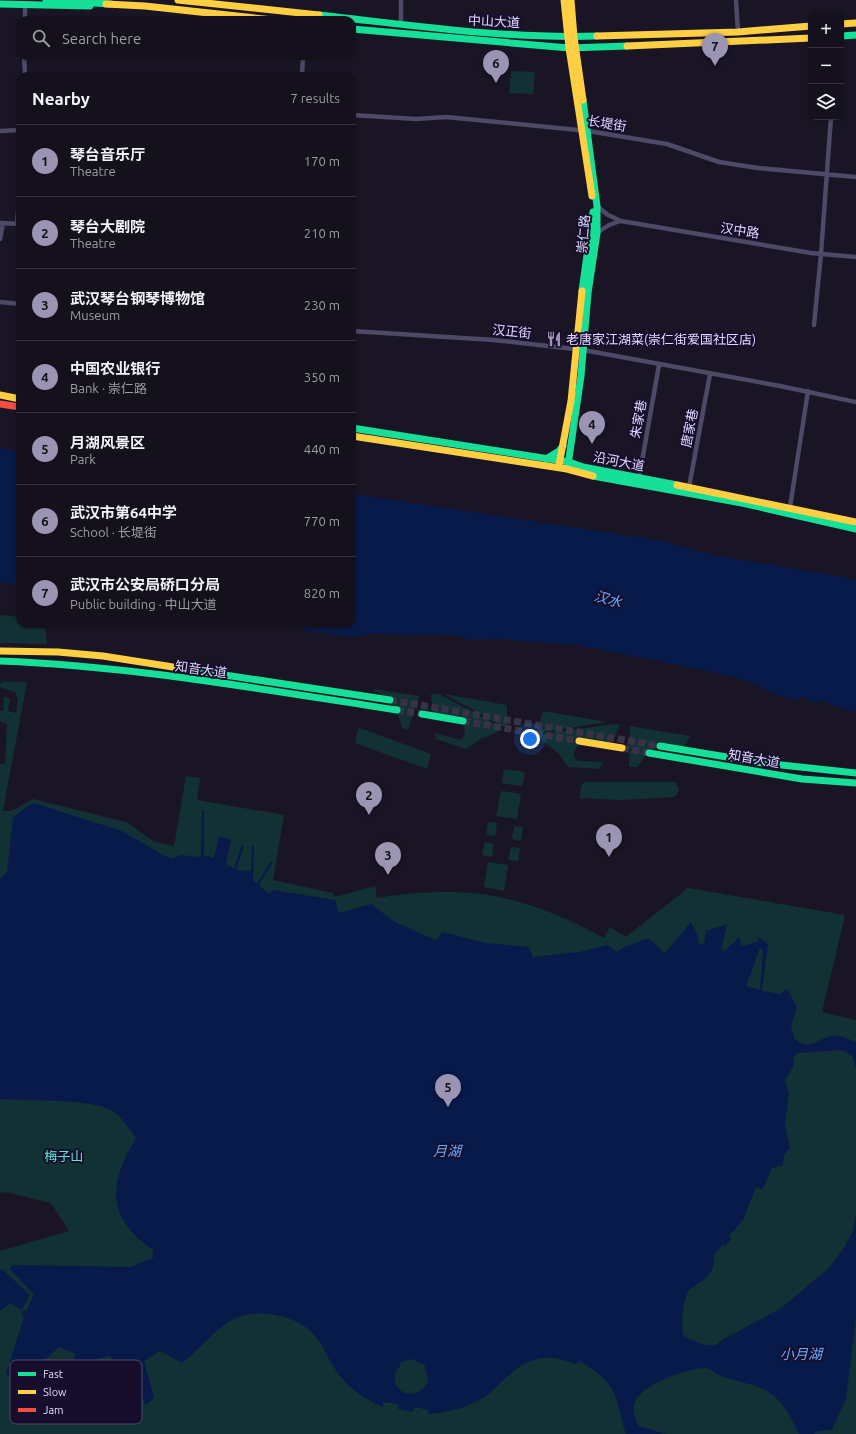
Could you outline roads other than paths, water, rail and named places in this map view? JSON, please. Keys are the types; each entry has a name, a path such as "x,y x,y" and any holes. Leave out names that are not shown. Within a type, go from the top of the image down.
{"main road":[{"path":"46,0 111,4 232,16"},
{"name":"中山大道","path":"178,0 321,16"},
{"name":"崇仁路","path":"564,0 571,37"},
{"name":"崇仁路","path":"568,466 569,438 597,233 598,206 572,49 571,0"},
{"path":"0,4 87,6 111,4"},
{"name":"中山大道","path":"356,20 462,31 571,37 738,32 808,26"},
{"path":"844,24 856,23"},
{"name":"中山大道","path":"356,28 572,49 808,38"},
{"path":"844,36 856,34"},
{"name":"崇仁路","path":"580,350 582,293 592,232 593,206 585,131"},
{"path":"0,395 16,398"},
{"path":"0,404 16,406"},
{"name":"沿河大道","path":"356,429 546,459 559,464"},
{"name":"沿河大道","path":"356,437 568,466 583,466 790,507 856,522"},
{"path":"546,459 562,448 569,438"},
{"path":"569,438 572,454 583,466"},
{"name":"崇仁路","path":"559,464 569,438"},
{"name":"沿河大道","path":"568,466 586,475 742,503 856,529"},
{"name":"知音大道","path":"0,651 58,652 103,656 390,700"},
{"name":"知音大道","path":"0,661 57,663 136,671 397,710"},
{"path":"422,714 463,721"},
{"path":"579,741 622,748"},
{"name":"知音大道","path":"660,746 763,763 856,773"},
{"name":"知音大道","path":"649,753 802,779 856,783"}],"street":[{"path":"401,0 401,25"},
{"path":"736,0 738,32"},
{"path":"25,5 25,16"},
{"path":"24,60 24,72"},
{"path":"302,72 303,60"},
{"name":"长堤街","path":"356,115 416,119 446,118 585,131 667,144 719,162 758,168 856,177"},
{"path":"814,325 831,120"},
{"path":"0,131 16,130"},
{"name":"汉中路","path":"598,206 608,215 621,221 821,254 856,256"},
{"path":"597,233 609,225 621,221"},
{"path":"0,239 2,223 16,224"},
{"path":"0,302 16,304"},
{"name":"汉正街","path":"356,331 494,340 580,350 808,391 856,402"},
{"name":"朱家巷","path":"639,478 659,365"},
{"name":"唐家巷","path":"689,487 710,374"},
{"path":"790,507 808,391"}],"water":[{"path":"0,448 16,451 16,584 0,582"},
{"name":"汉水","path":"356,495 658,540 712,555 845,577 856,581 856,711 844,710 823,701 814,703 804,697 794,700 772,693 750,682 717,673 582,646 500,639 469,640 455,635 365,634 356,637 305,631 301,628 356,628"},
{"name":"月湖","path":"34,803 122,831 165,856 173,859 180,855 201,857 202,810 204,810 204,855 214,858 219,836 231,840 226,865 234,868 242,845 244,846 236,870 251,871 252,846 254,846 253,880 257,884 271,861 273,862 259,885 269,894 273,890 335,900 339,913 371,904 395,922 435,940 443,932 485,943 529,947 533,957 579,952 607,945 617,952 625,947 648,938 665,953 691,922 697,934 699,944 704,944 706,931 727,924 721,949 725,951 739,937 742,946 757,942 759,937 768,944 762,991 780,994 787,989 797,1007 791,1026 794,1038 804,1044 813,1043 832,1036 843,1037 856,1042 856,1069 852,1055 841,1050 798,1053 794,1056 793,1067 785,1080 789,1094 785,1124 790,1148 784,1155 783,1165 772,1168 762,1190 756,1187 743,1220 729,1236 731,1239 725,1246 723,1244 714,1255 713,1267 711,1271 707,1277 689,1290 685,1299 682,1327 684,1336 704,1345 716,1345 725,1338 780,1309 829,1268 844,1248 853,1231 856,1215 856,1317 846,1399 832,1430 818,1431 814,1434 799,1434 785,1408 778,1399 770,1393 761,1388 723,1377 709,1369 704,1368 676,1374 665,1379 646,1390 635,1402 634,1414 639,1426 666,1434 626,1434 616,1397 603,1378 579,1361 576,1364 552,1358 535,1359 528,1362 514,1370 484,1397 461,1408 428,1414 429,1410 414,1407 413,1412 398,1409 398,1404 383,1402 383,1407 360,1395 350,1387 334,1368 323,1347 309,1330 288,1318 264,1313 240,1316 230,1321 182,1363 160,1351 144,1361 154,1398 146,1405 142,1400 142,1360 113,1360 110,1356 97,1360 74,1360 75,1354 59,1347 45,1360 10,1360 24,1317 21,1313 22,1311 27,1310 34,1294 10,1269 13,1265 130,1267 153,1258 153,1250 138,1238 127,1225 120,1212 116,1199 120,1171 136,1138 119,1116 103,1107 90,1104 58,1101 0,1099 0,879 7,872 13,818 27,806","holes":["760,948 763,950 760,990 746,986","412,1359 426,1366 424,1368 428,1376 427,1383 423,1388 418,1392 411,1394 404,1393 399,1389 395,1381 395,1376 401,1365 400,1362"]},
{"path":"2,1269 30,1295 23,1308 20,1309 10,1303 0,1311 0,1270"},
{"name":"月湖","path":"10,1361 10,1377 6,1374"}],"tunnel":[{"path":"390,700 660,746"},
{"path":"397,710 422,714"},
{"path":"463,721 579,741"},
{"path":"622,748 649,753"}],"place":[{"name":"武汉市公安局硚口分局","path":"715,66"},
{"name":"武汉市第64中学","path":"496,83"},
{"name":"老唐家江湖菜(崇仁街爱国社区店)","path":"554,339"},
{"name":"中国农业银行","path":"592,444"},
{"name":"琴台大剧院","path":"369,815"},
{"name":"琴台音乐厅","path":"609,857"},
{"name":"武汉琴台钢琴博物馆","path":"388,875"},
{"name":"月湖风景区","path":"448,1107"}],"park label":[{"name":"梅子山","path":"64,1156"}],"water label":[{"name":"小月湖","path":"801,1354"}]}
